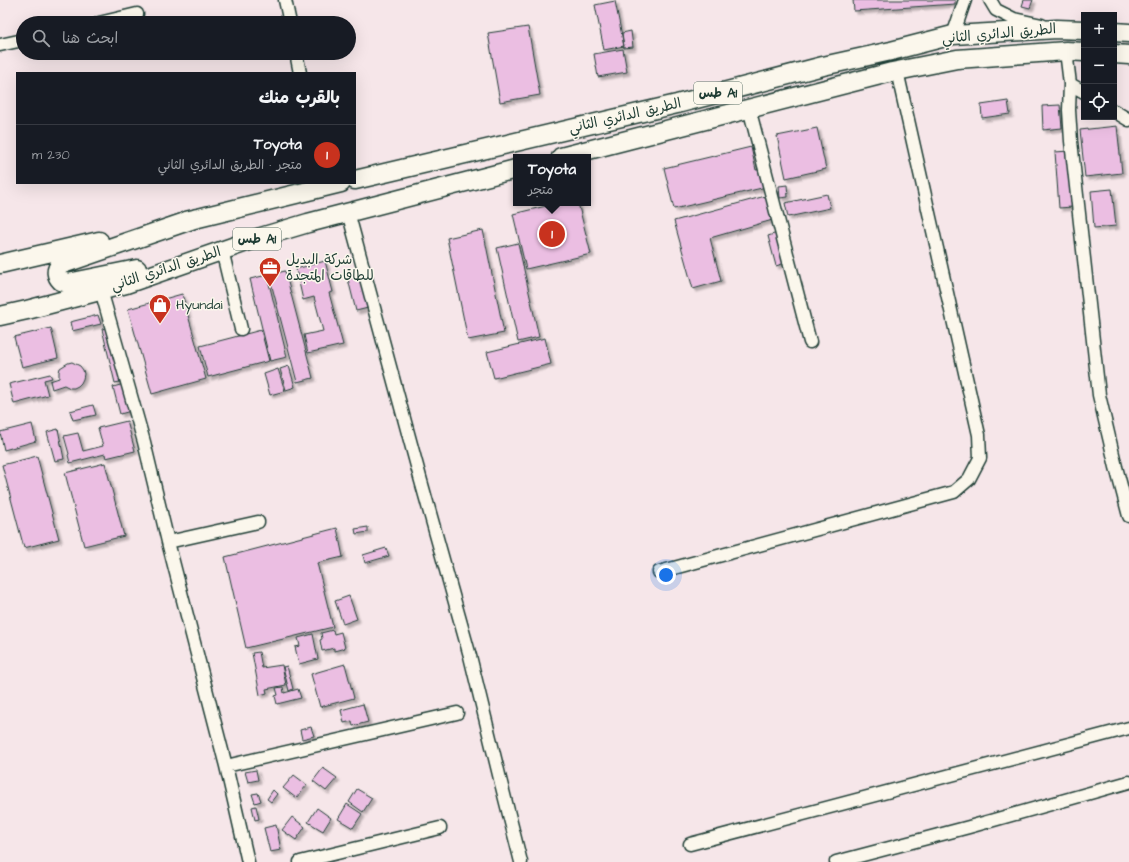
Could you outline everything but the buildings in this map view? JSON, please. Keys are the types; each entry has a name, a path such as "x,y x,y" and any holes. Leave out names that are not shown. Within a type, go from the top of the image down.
{"highway":[{"name":"الطريق الدائري الثاني","path":"356,180 677,104 823,66 953,35 1057,29 1081,30"},
{"path":"1117,32 1129,34"},
{"name":"الطريق الدائري الثاني","path":"572,154 897,71 957,59 1066,51 1081,52"},
{"path":"1117,54 1129,54"},
{"name":"الطريق الدائري الثاني","path":"0,316 126,284 222,250 308,222 513,170"},
{"name":"طس A1","path":"0,264 197,218 322,185"},
{"path":"197,218 60,264 56,271 57,275 61,281 68,283 133,270 232,240 308,222"}],"street":[{"path":"285,0 288,16"},
{"path":"953,35 965,0"},
{"path":"990,0 996,10 1014,19 1057,29"},
{"path":"128,16 137,14"},
{"path":"0,45 16,42"},
{"path":"1066,51 1070,84 1069,110 1071,141 1099,395 1124,482 1129,516"},
{"path":"297,60 300,72"},
{"path":"659,572 954,492 968,479 980,458 979,435 897,71"},
{"path":"1070,84 1081,90"},
{"path":"748,108 810,342"},
{"path":"1117,113 1129,120"},
{"path":"348,212 470,656 521,862"},
{"path":"222,250 241,328"},
{"path":"101,290 144,442 168,542 226,766 248,862"},
{"path":"168,542 258,522"},
{"path":"226,766 457,712"},
{"path":"690,844 1129,728"},
{"path":"836,862 969,827 1129,782"},
{"path":"300,862 440,828"}],"place":[{"name":"Toyota","path":"552,234"},
{"name":"شركة البديل للطاقات المتجدة","path":"270,288"},
{"name":"Hyundai","path":"160,324"}]}
